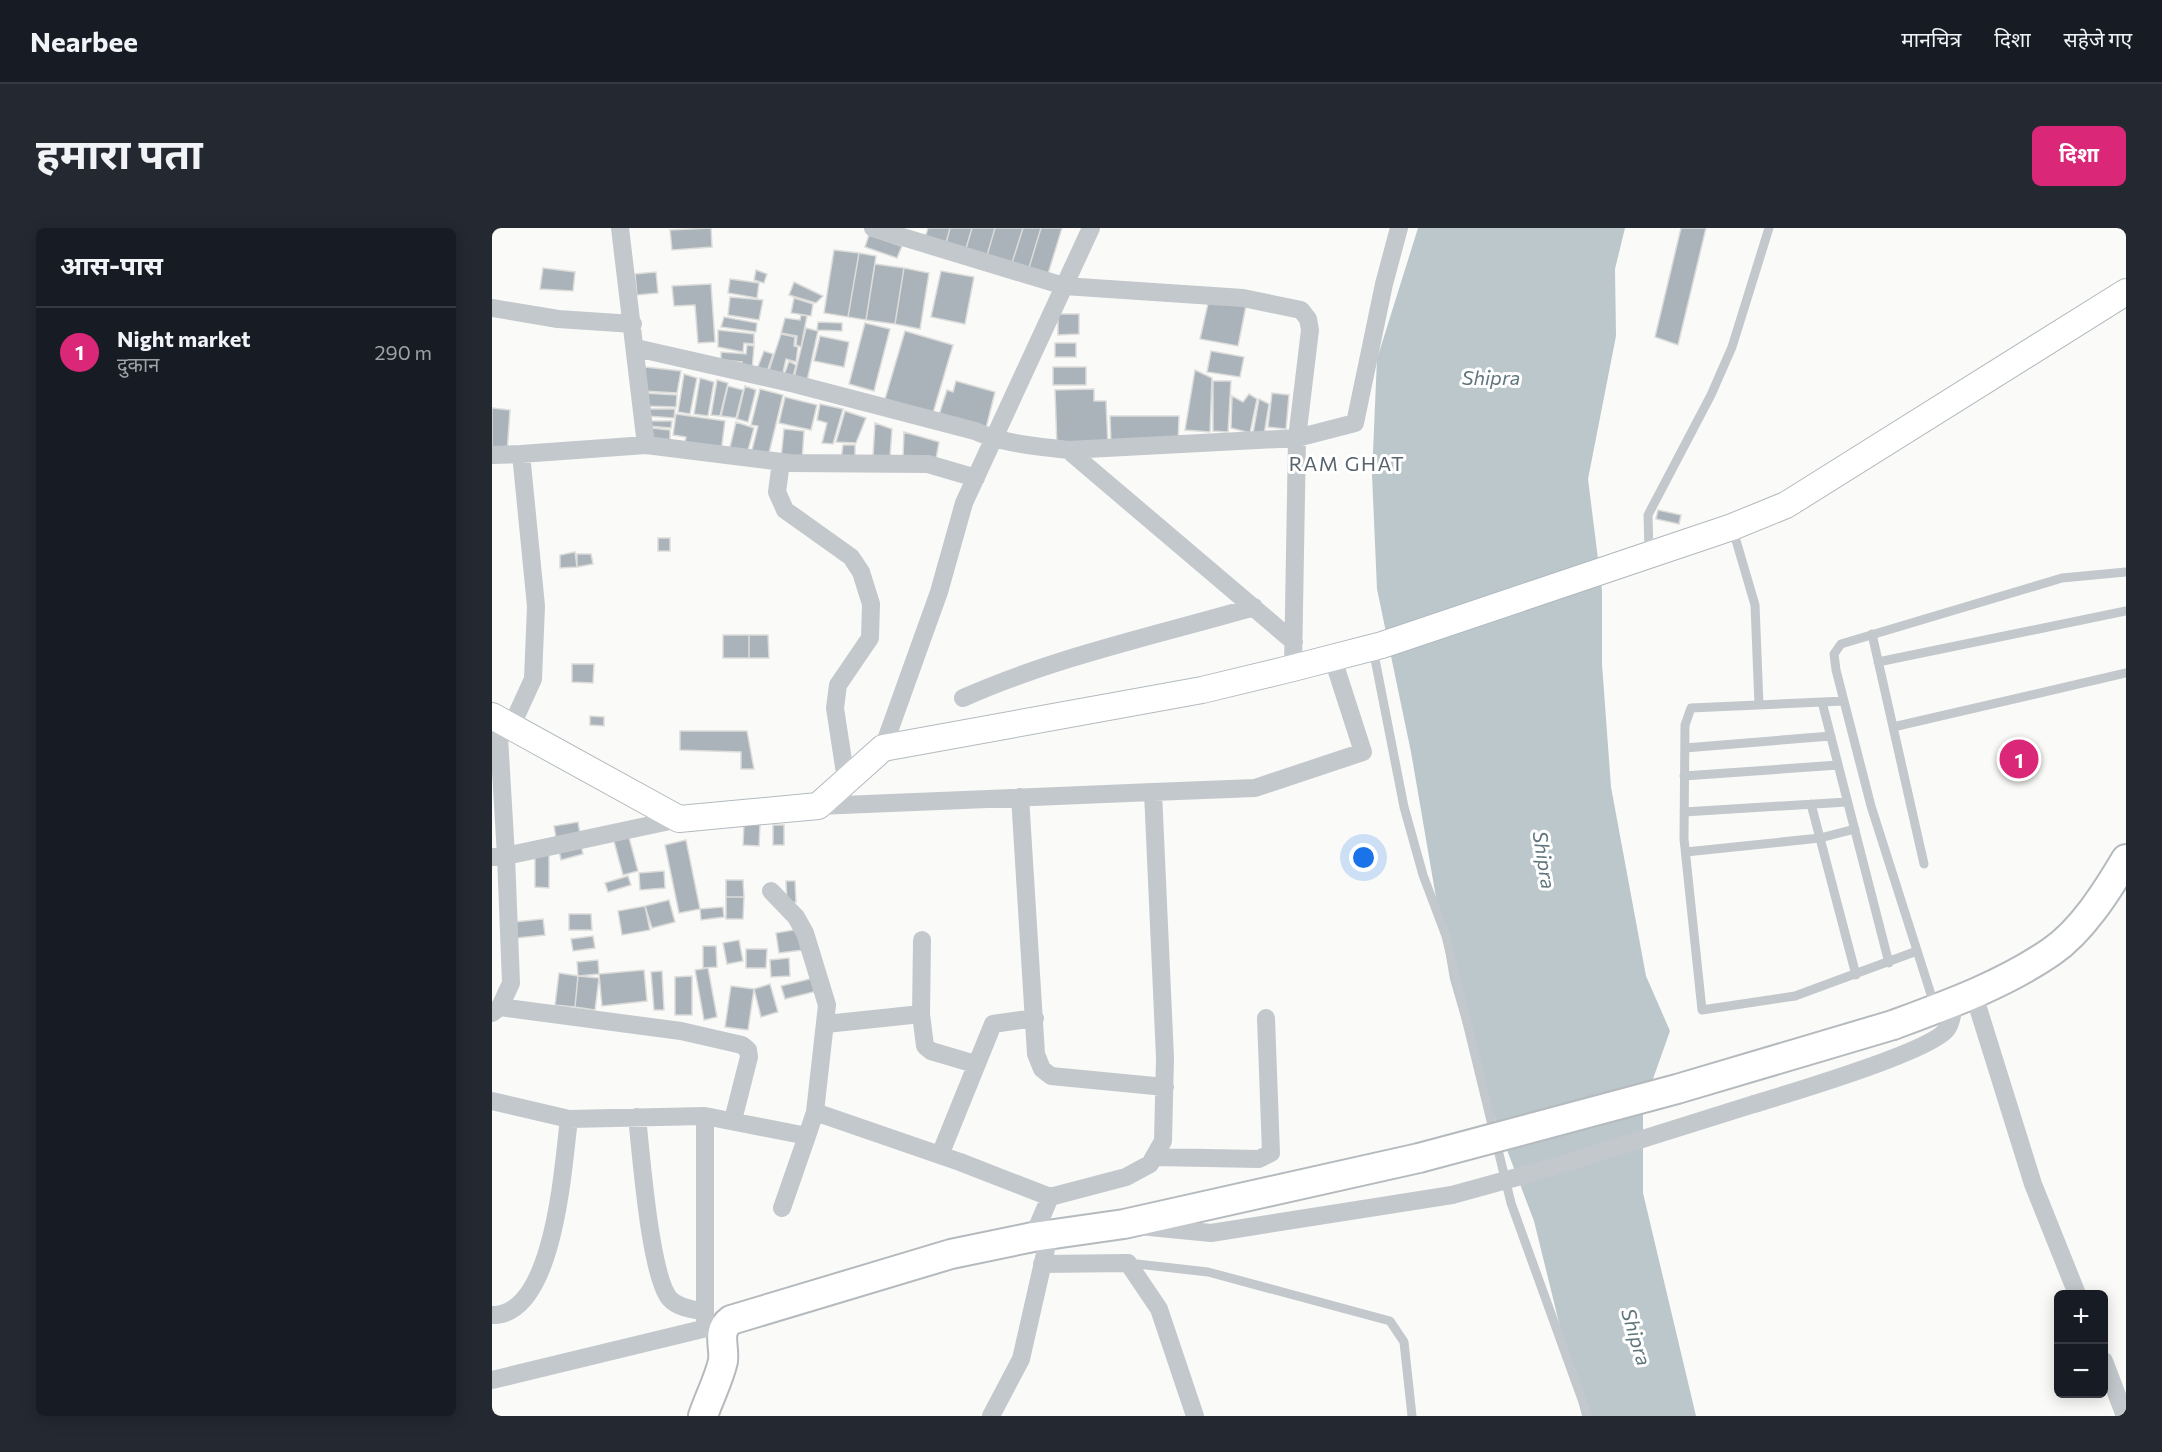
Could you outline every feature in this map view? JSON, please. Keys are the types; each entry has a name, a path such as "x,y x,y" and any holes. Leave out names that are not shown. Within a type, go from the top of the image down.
{"main road":[{"path":"500,721 679,819 818,806 883,748 1202,690 1293,669 1332,656 1377,646 1732,528 1786,505 2126,292"},
{"path":"714,1325 884,1272 951,1254 1041,1236 1124,1224 1419,1158 1677,1089 1893,1025 1955,1002 2052,951 2099,904 2126,860"},
{"path":"688,1416 704,1350 712,1339 714,1325"},
{"path":"703,1416 723,1360 714,1325"}],"street":[{"path":"620,228 646,445"},
{"path":"873,228 919,235 1064,286 1243,298 1301,310 1308,319 1310,330 1297,438 1293,669"},
{"path":"883,748 939,592 964,503 1091,228"},
{"path":"636,348 795,384 975,431 994,440 1068,450 1297,438 1355,423 1384,284 1399,228"},
{"path":"492,308 558,319 633,324"},
{"path":"492,455 646,445 781,462 928,464 976,478"},
{"path":"1068,450 1294,642"},
{"path":"521,454 536,606 533,679 500,721 499,857 511,983 496,1010 681,1031 742,1045 748,1050 749,1058 733,1120"},
{"path":"781,462 777,492 785,510 851,557 861,572 871,604 870,639 838,686 835,708 846,780"},
{"path":"963,698 993,685 1114,647 1254,607"},
{"path":"818,806 1255,788 1363,752 1332,656"},
{"path":"815,1112 940,1155 1050,1197 1126,1177 1150,1164 1163,1141 1165,1088 1154,792"},
{"path":"1020,797 1036,1054 1042,1070 1051,1076 1165,1088"},
{"path":"499,857 679,819"},
{"path":"771,891 796,917 805,933 825,995 826,1024 815,1112 782,1208"},
{"path":"922,940 921,1014 925,1046 931,1051 975,1064"},
{"path":"1124,1224 1211,1233 1452,1196 1550,1168 1825,1082 1930,1043 1947,1029 1955,1002"},
{"path":"1955,1002 2075,1290"},
{"path":"826,1024 921,1014"},
{"path":"940,1155 993,1024 1035,1018"},
{"path":"1154,1157 1259,1159 1271,1153 1266,1018"},
{"path":"492,1101 570,1119 705,1116 807,1136"},
{"path":"705,1116 714,1325"},
{"path":"637,1117 649,1224 662,1287 670,1300 714,1325"},
{"path":"492,1315 501,1316 516,1309 531,1291 550,1246 570,1119"},
{"path":"991,1416 1021,1359 1042,1264 1041,1236 1050,1197"},
{"path":"1042,1264 1128,1263 1160,1309 1195,1416"},
{"path":"492,1380 714,1325"},
{"path":"2108,1374 2125,1416"}],"lane":[{"path":"1641,558 1648,515 1711,395 1732,347 1769,228"},
{"path":"1732,528 1755,605 1759,705"},
{"path":"1955,1002 1917,951 1870,806 1834,654 1841,644 2062,578 2126,572"},
{"path":"1878,662 2126,611"},
{"path":"1872,634 1924,864"},
{"path":"1377,646 1404,807 1423,875 1446,936 1511,1203 1588,1416"},
{"path":"1893,727 2126,673"},
{"path":"1844,701 1691,708 1685,726 1684,812 1702,1010 1795,996 1917,951"},
{"path":"1821,702 1889,963"},
{"path":"1685,748 1830,736"},
{"path":"1684,776 1838,765"},
{"path":"1684,812 1848,802"},
{"path":"1811,804 1856,975"},
{"path":"1686,852 1820,838 1855,829"},
{"path":"1128,1263 1208,1272 1390,1321 1404,1342 1412,1416"}],"water":[{"name":"Shipra","path":"1418,228 1625,228 1615,269 1616,336 1588,479 1602,591 1602,664 1611,787 1646,976 1670,1031 1643,1107 1643,1193 1696,1416 1582,1416 1534,1221 1475,1066 1450,979 1411,752 1377,589 1372,475 1377,359"}],"building":[{"path":"711,228 712,247 672,250 670,230"},
{"path":"928,228 950,228 945,247 924,241"},
{"path":"950,228 972,228 965,252 945,247"},
{"path":"972,228 995,228 986,259 965,252"},
{"path":"995,228 1023,228 1011,266 986,259"},
{"path":"1023,228 1041,228 1028,271 1011,266"},
{"path":"1041,228 1062,228 1047,277 1028,271"},
{"path":"1681,228 1706,228 1678,345 1655,337"},
{"path":"869,235 902,246 897,258 865,247"},
{"path":"834,250 859,253 848,317 824,313"},
{"path":"859,253 876,256 866,320 848,317"},
{"path":"875,264 904,268 895,324 866,320"},
{"path":"543,268 575,272 573,291 540,289"},
{"path":"904,268 929,273 920,329 895,324"},
{"path":"756,270 767,274 764,283 754,280"},
{"path":"941,271 974,277 965,324 931,317"},
{"path":"656,272 658,293 637,295 635,274"},
{"path":"730,279 759,283 757,298 728,293"},
{"path":"794,282 823,296 816,303 789,295"},
{"path":"711,284 715,342 698,343 695,305 674,306 672,286"},
{"path":"730,297 763,300 759,320 728,315"},
{"path":"794,298 813,304 811,316 791,313"},
{"path":"1209,299 1246,306 1238,346 1200,339"},
{"path":"1058,314 1079,314 1079,334 1058,335"},
{"path":"801,315 807,316 801,347 796,345 797,336 781,333 785,318 800,320"},
{"path":"724,317 757,323 756,332 721,327"},
{"path":"818,322 842,323 842,331 817,330"},
{"path":"865,323 890,329 874,391 849,384"},
{"path":"806,328 818,331 807,381 794,378"},
{"path":"718,330 754,334 754,344 744,343 743,352 718,347"},
{"path":"905,331 953,345 933,413 885,399"},
{"path":"781,334 795,337 794,346 798,347 796,362 786,359 782,377 768,373"},
{"path":"820,336 849,342 844,367 814,361"},
{"path":"1055,343 1076,343 1076,357 1055,357"},
{"path":"747,345 754,346 752,371 741,371 742,362 721,360 721,352 746,354"},
{"path":"764,351 773,354 767,372 757,369"},
{"path":"1211,351 1244,357 1240,377 1207,372"},
{"path":"789,361 796,365 792,381 783,378"},
{"path":"645,367 681,371 677,393 644,391"},
{"path":"1053,367 1086,367 1086,385 1053,385"},
{"path":"1195,370 1212,378 1210,432 1185,430"},
{"path":"684,374 697,378 690,414 678,412"},
{"path":"700,378 714,382 708,416 694,414"},
{"path":"717,380 728,383 720,416 711,415"},
{"path":"956,381 995,392 985,432 938,418 947,390 953,392"},
{"path":"1213,381 1231,381 1228,432 1213,431"},
{"path":"728,386 743,390 736,418 721,416"},
{"path":"745,386 756,390 748,422 737,419"},
{"path":"760,389 783,395 769,453 751,454 758,426 751,425"},
{"path":"1094,389 1094,401 1106,401 1108,446 1057,447 1055,390"},
{"path":"644,393 677,395 676,407 645,406"},
{"path":"1272,393 1289,395 1286,429 1268,427"},
{"path":"1249,394 1257,399 1250,433 1231,428 1232,396 1243,402"},
{"path":"785,397 817,405 811,430 779,423"},
{"path":"1259,399 1269,404 1264,435 1253,433"},
{"path":"820,404 843,409 833,444 822,443 827,423 817,420"},
{"path":"492,408 510,410 507,454 492,453"},
{"path":"646,409 675,409 674,418 647,416"},
{"path":"845,411 866,418 856,443 836,442"},
{"path":"676,414 725,421 721,452 684,447 686,437 673,435"},
{"path":"1110,416 1179,416 1178,443 1111,443"},
{"path":"647,421 672,421 671,428 647,426"},
{"path":"736,422 754,428 747,454 729,451"},
{"path":"875,423 892,429 890,457 873,456"},
{"path":"651,428 670,430 670,440 652,439"},
{"path":"784,429 804,431 802,461 781,458"},
{"path":"904,432 939,442 936,459 903,458"},
{"path":"843,445 855,445 855,460 841,460"},
{"path":"1658,510 1681,515 1679,524 1656,519"},
{"path":"658,538 670,538 670,551 658,551"},
{"path":"575,552 577,567 560,568 560,555"},
{"path":"577,554 591,554 593,564 577,567"},
{"path":"723,635 749,635 749,658 723,658"},
{"path":"749,635 768,635 769,658 749,658"},
{"path":"572,664 594,664 593,683 572,682"},
{"path":"590,716 604,717 604,726 590,725"},
{"path":"680,731 747,731 754,769 741,769 741,752 680,750"},
{"path":"578,822 580,834 556,838 554,826"},
{"path":"744,824 760,825 759,846 743,845"},
{"path":"773,825 784,825 784,845 773,845"},
{"path":"627,830 638,871 623,875 612,834"},
{"path":"686,840 700,909 679,913 665,845"},
{"path":"580,841 583,854 561,860 558,846"},
{"path":"535,850 549,850 549,888 535,887"},
{"path":"664,871 665,888 640,890 639,873"},
{"path":"628,876 631,885 608,892 605,883"},
{"path":"726,880 743,880 744,897 726,897"},
{"path":"786,881 795,881 796,902 787,903"},
{"path":"726,897 744,897 743,919 726,919"},
{"path":"669,900 675,922 652,928 645,906"},
{"path":"645,906 650,930 622,935 618,911"},
{"path":"723,907 724,917 701,920 700,909"},
{"path":"569,914 591,914 592,930 569,930"},
{"path":"543,919 545,935 517,938 514,922"},
{"path":"799,929 803,950 779,953 776,933"},
{"path":"593,936 595,948 573,951 571,939"},
{"path":"739,940 743,961 727,964 723,943"},
{"path":"703,946 716,946 717,967 703,968"},
{"path":"746,949 767,949 766,968 746,968"},
{"path":"789,958 790,976 771,977 770,960"},
{"path":"598,960 599,974 578,976 577,962"},
{"path":"708,968 717,1017 704,1020 695,970"},
{"path":"644,970 647,1001 602,1006 599,974"},
{"path":"662,971 664,1010 654,1010 651,972"},
{"path":"559,973 578,976 575,1007 555,1005"},
{"path":"578,976 599,978 595,1010 575,1007"},
{"path":"692,976 692,1015 675,1015 675,977"},
{"path":"814,978 817,991 785,999 781,986"},
{"path":"770,984 778,1012 761,1017 754,989"},
{"path":"731,986 754,989 748,1030 725,1027"}],"place":[{"name":"Night market","path":"2019,759"}],"district":[{"name":"RAM GHAT","path":"1347,464"}]}
